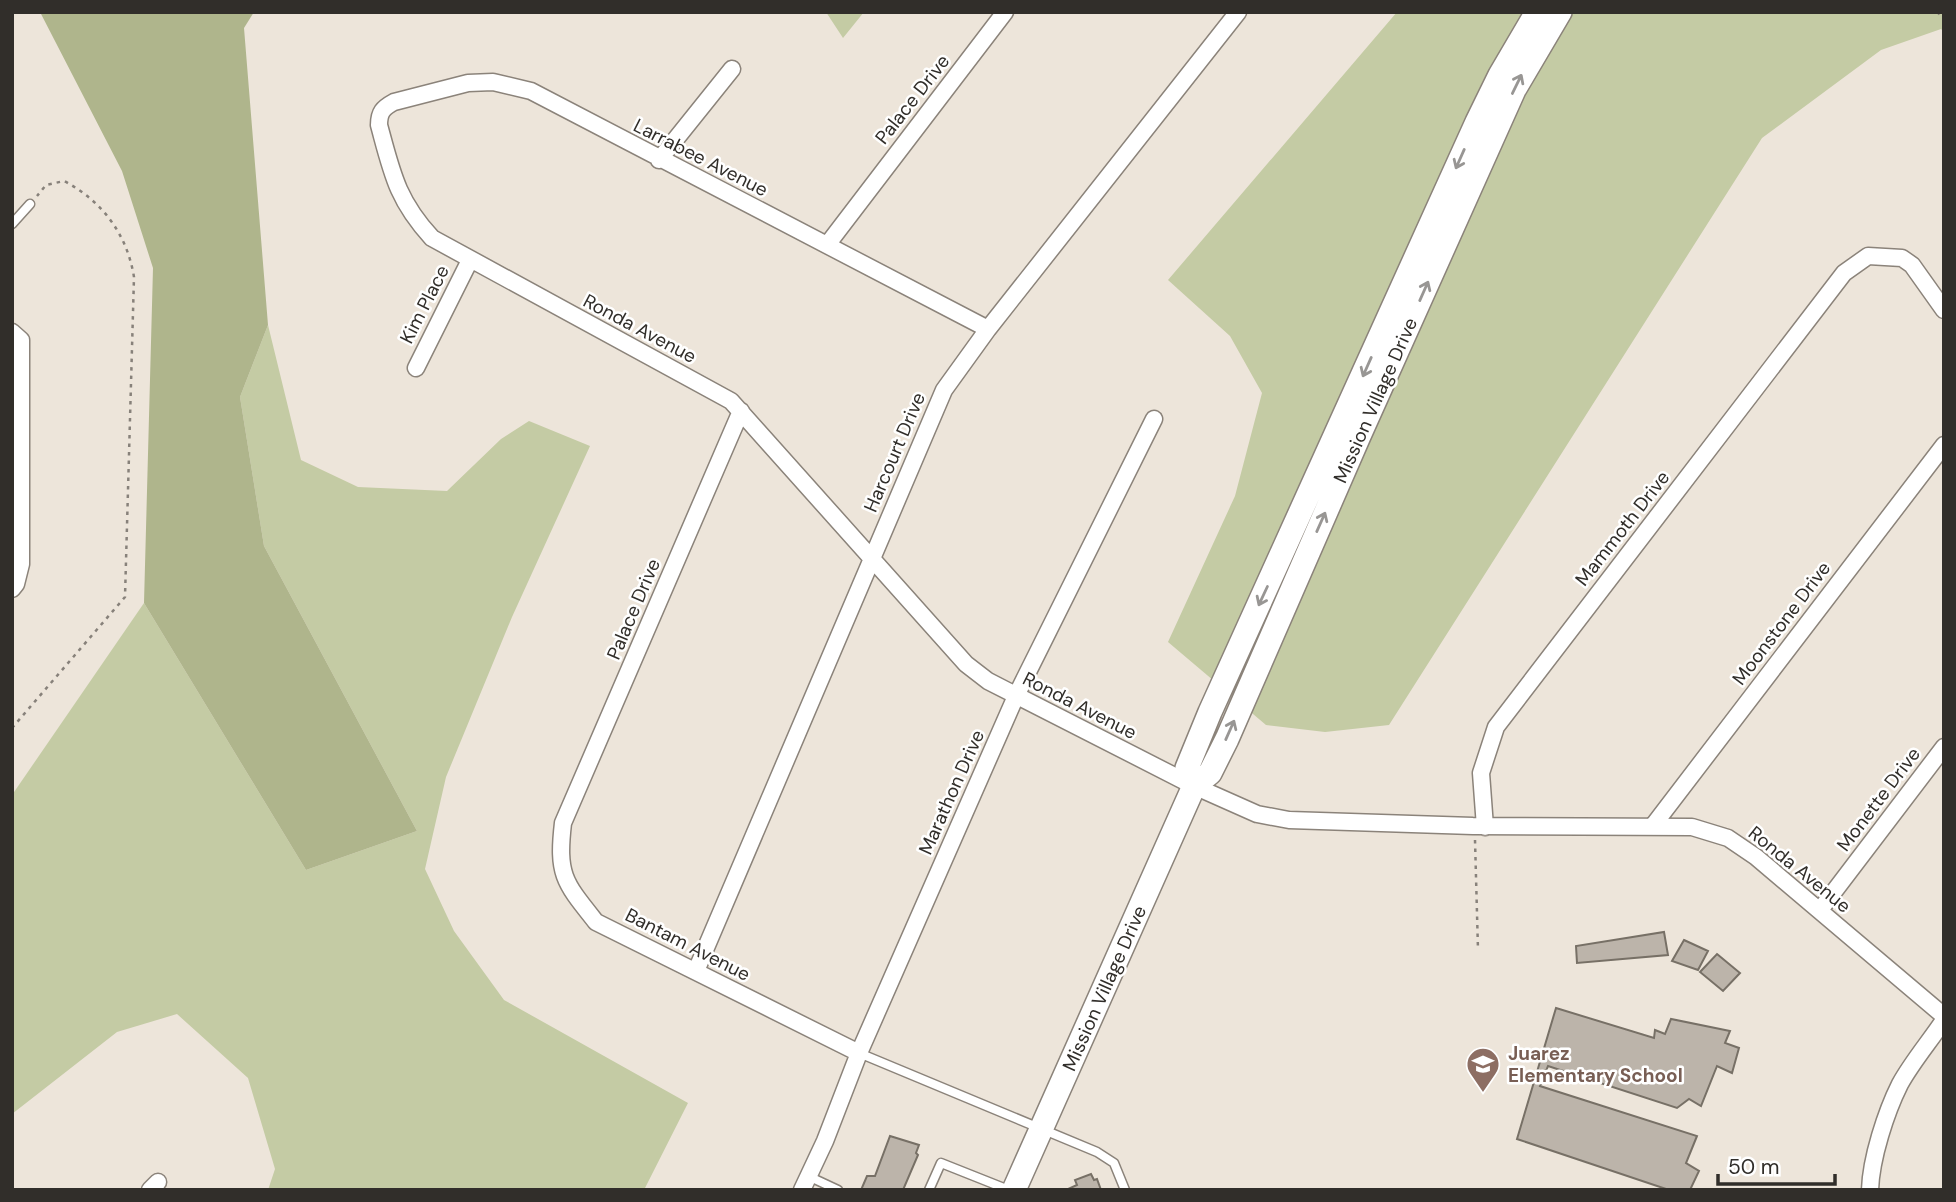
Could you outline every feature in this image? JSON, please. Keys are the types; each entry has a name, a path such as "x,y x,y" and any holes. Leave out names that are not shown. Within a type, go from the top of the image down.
{"main road":[{"name":"Mission Village Drive","path":"1194,786 1187,768 1210,712 1477,122 1500,75 1537,12"},
{"name":"Mission Village Drive","path":"1012,1190 1194,786 1210,773 1227,739 1514,90 1560,12"}],"street":[{"name":"Palace Drive","path":"827,245 1006,12"},
{"name":"Harcourt Drive","path":"696,971 944,390 988,329 1238,12"},
{"path":"659,160 732,69"},
{"name":"Larrabee Avenue","path":"384,107 468,83 493,82 531,91 988,329"},
{"name":"Ronda Avenue","path":"384,107 379,115 379,125 398,190 416,221 432,238 731,401 965,664 988,681 1194,786 1257,814 1289,820 1479,826 1692,827 1728,838 1756,857 1820,910 1944,1018"},
{"name":"Mammoth Drive","path":"1479,826 1481,773 1496,727 1844,273 1868,256 1902,258 1912,265 1944,310"},
{"name":"Kim Place","path":"416,368 470,260"},
{"path":"12,332 20,340 21,564 12,589"},
{"name":"Palace Drive","path":"564,823 741,411"},
{"name":"Marathon Drive","path":"805,1183 859,1053 1016,696 1154,419"},
{"name":"Moonstone Drive","path":"1652,827 1944,445"},
{"name":"Monette Drive","path":"1820,910 1944,747"},
{"name":"Bantam Avenue","path":"564,823 560,855 568,887 596,922 859,1053"},
{"path":"1870,1190 1888,1113 1901,1083 1944,1018"}],"lane":[{"path":"12,224 30,204"},
{"path":"859,1053 1097,1152 1114,1163 1125,1190"},
{"path":"929,1190 941,1163 1012,1190"},
{"path":"805,1183 838,1190"}],"path":[{"path":"1937,12 1944,18"},
{"path":"12,728 125,597 134,276 130,253 106,213 83,191 64,181 46,185 30,204"},
{"path":"1478,950 1479,826"}],"green space":[{"path":"40,12 254,12 244,28 268,325 240,397 264,546 417,831 306,870 144,603 153,268 122,171"},
{"path":"826,12 864,12 843,38"},
{"path":"1397,12 1944,12 1944,32 1941,29 1881,50 1762,138 1389,725 1325,732 1266,725 1168,642 1235,496 1262,393 1230,336 1168,280"},
{"path":"268,325 301,460 358,487 447,491 501,439 529,421 590,446 512,617 446,777 425,869 454,931 504,1000 688,1103 644,1190 268,1190 275,1169 248,1078 177,1014 117,1032 12,1114 12,795 144,603 306,870 417,831 264,546 240,397"}],"building":[{"path":"1664,932 1668,955 1577,963 1576,946"},
{"path":"1684,940 1708,951 1698,970 1672,961"},
{"path":"1717,954 1740,973 1723,991 1700,972"},
{"path":"1556,1008 1654,1038 1655,1030 1665,1034 1671,1019 1730,1031 1725,1043 1739,1048 1732,1073 1717,1066 1701,1106 1689,1099 1677,1108 1548,1066 1540,1086 1697,1136 1686,1163 1699,1171 1690,1190 1669,1190 1517,1139"},
{"path":"890,1136 919,1145 916,1153 918,1155 903,1190 861,1190 867,1176 875,1176"},
{"path":"1091,1174 1094,1180 1097,1179 1101,1190 1066,1190 1077,1185 1075,1180"}],"place":[{"name":"Juarez Elementary School","path":"1483,1094"}]}
